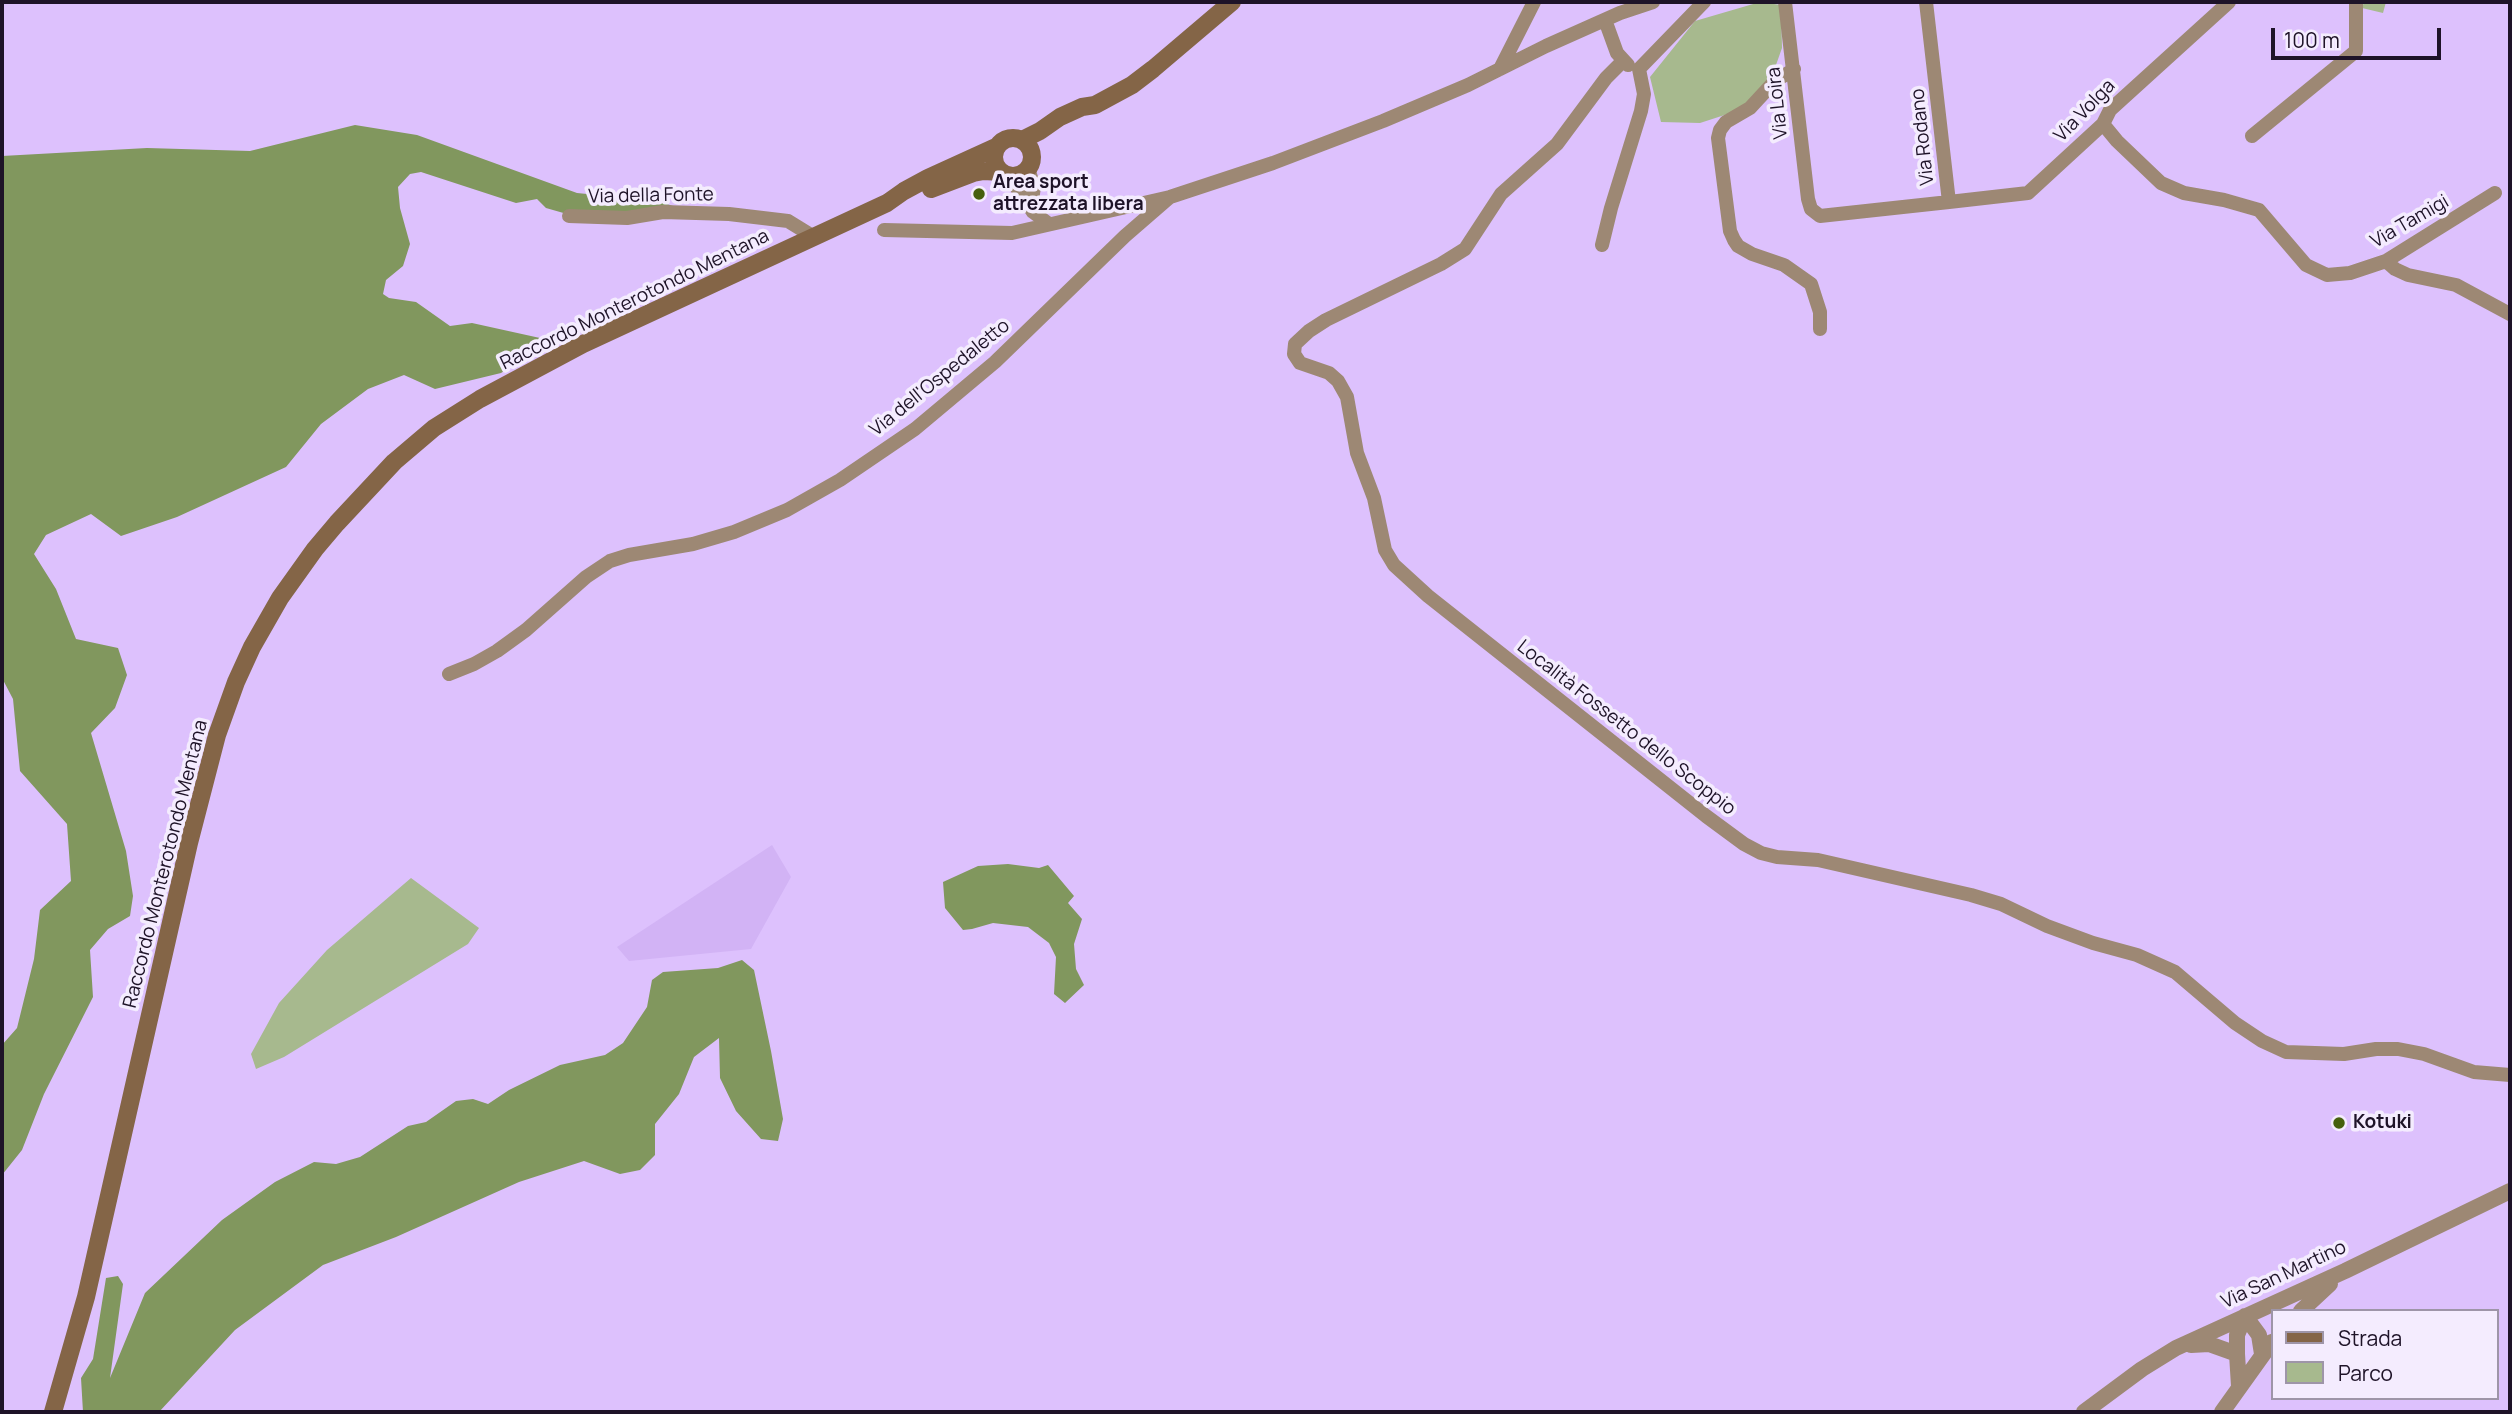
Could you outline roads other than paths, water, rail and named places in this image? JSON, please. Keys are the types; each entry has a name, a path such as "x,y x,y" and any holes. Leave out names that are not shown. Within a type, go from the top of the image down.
{"main road":[{"path":"887,203 984,170 1020,175 1047,140 1095,105 1132,85 1232,2"},
{"path":"1005,174 994,158 996,147 1005,139 1022,139 1060,117 1082,107 1095,105"},
{"path":"1022,139 1031,148 1030,164"},
{"name":"Raccordo Monterotondo Mentana","path":"53,1412 92,1276 186,857 217,735 242,669 280,598 326,535 394,462 457,412 583,344 887,203 928,178 996,147"}],"street":[{"path":"1500,69 1534,2"},
{"path":"884,230 1004,233 1170,197 1273,163 1383,121 1605,20 1653,2"},
{"path":"1639,69 1704,2"},
{"name":"Via Loira","path":"1786,2 1808,199"},
{"name":"Via Rodano","path":"1808,199 1811,209 1820,216 1949,202 1926,2"},
{"name":"Via Volga","path":"1949,202 2028,193 2104,124 2110,110 2230,2"},
{"path":"2252,136 2354,53 2357,46 2356,2"},
{"path":"1605,20 1623,61 1639,69"},
{"name":"Località Fossetto dello Scoppio","path":"1623,61 1606,78 1557,144 1501,194 1465,249 1441,264 1326,320 1295,344 1294,354 1300,363 1329,373 1338,381 1347,397 1357,453 1374,498 1385,550 1394,565 1469,629 1706,816 1761,853 1818,860 1971,895 2001,904 2058,930 2137,955 2175,972 2235,1023 2262,1041 2287,1052 2344,1054 2398,1049 2418,1052 2474,1072 2510,1075"},
{"path":"1602,246 1641,111 1644,94 1639,69"},
{"path":"1794,69 1774,82 1750,108 1726,122 1717,138 1730,231 1734,240 1738,246 1784,265 1811,284 1820,312 1820,329"},
{"name":"Via Tamigi","path":"2104,124 2148,171 2166,186 2184,193 2259,210 2295,254 2316,271 2327,275 2344,274 2386,261 2494,193"},
{"path":"1030,164 1034,187 1031,207"},
{"path":"1005,174 1037,216 1049,224"},
{"name":"Via dell'Ospedaletto","path":"449,674 496,652 526,630 586,577 611,561 629,555 693,544 734,532 781,513 840,480 915,429 995,362 1170,197"},
{"name":"Via della Fonte","path":"569,216 627,218 663,212 729,214 788,221 814,237"},
{"path":"2386,261 2408,275 2456,285 2510,314"},
{"name":"Via San Martino","path":"2084,1412 2169,1352 2510,1191"},
{"path":"2303,1309 2345,1271"},
{"path":"2222,1412 2267,1348 2245,1316"},
{"path":"2239,1386 2237,1335 2245,1316"},
{"path":"2169,1352 2209,1343 2237,1354"}],"place":[{"name":"Area sport attrezzata libera","path":"979,194"},
{"name":"Kotuki","path":"2339,1123"}]}
